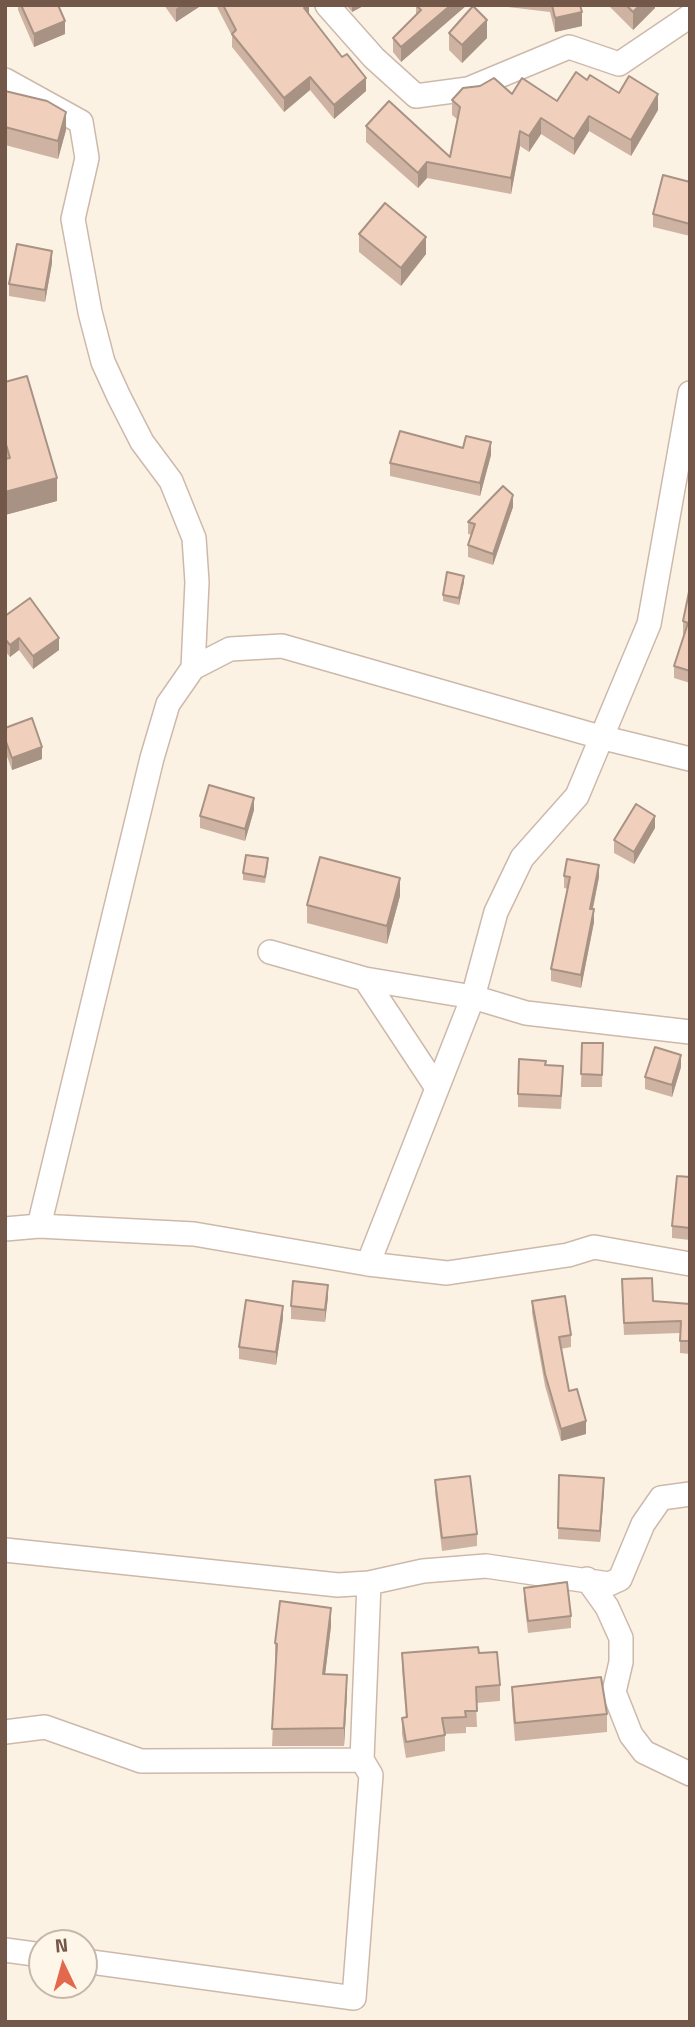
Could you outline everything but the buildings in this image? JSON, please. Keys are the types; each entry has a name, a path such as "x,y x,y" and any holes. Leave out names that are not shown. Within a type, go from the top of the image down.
{"street":[{"path":"327,5 374,58 416,96 468,89 569,47 619,64 690,16"},
{"path":"5,80 81,122 87,158 74,219 90,312 103,362 119,397 142,442 171,481 194,538 197,582 193,667 168,705 152,758 39,1226"},
{"path":"369,1264 473,997 496,912 522,858 577,796 649,624 690,393"},
{"path":"193,667 230,649 282,646 600,737 690,759"},
{"path":"270,952 365,979 473,997 526,1013 690,1032"},
{"path":"365,979 437,1088"},
{"path":"5,1229 39,1226 194,1234 369,1264 447,1273 568,1255 594,1247 690,1264"},
{"path":"5,1550 338,1585 369,1583 423,1571 486,1566 609,1584 620,1579 643,1524 661,1499 690,1494"},
{"path":"587,1579 607,1607 621,1638 621,1662 614,1692 631,1735 644,1752 690,1774"},
{"path":"98,1963 354,1998 371,1775 362,1760 370,1629 369,1583"},
{"path":"5,1732 45,1727 141,1761 362,1760"},
{"path":"5,1950 28,1953"}]}
